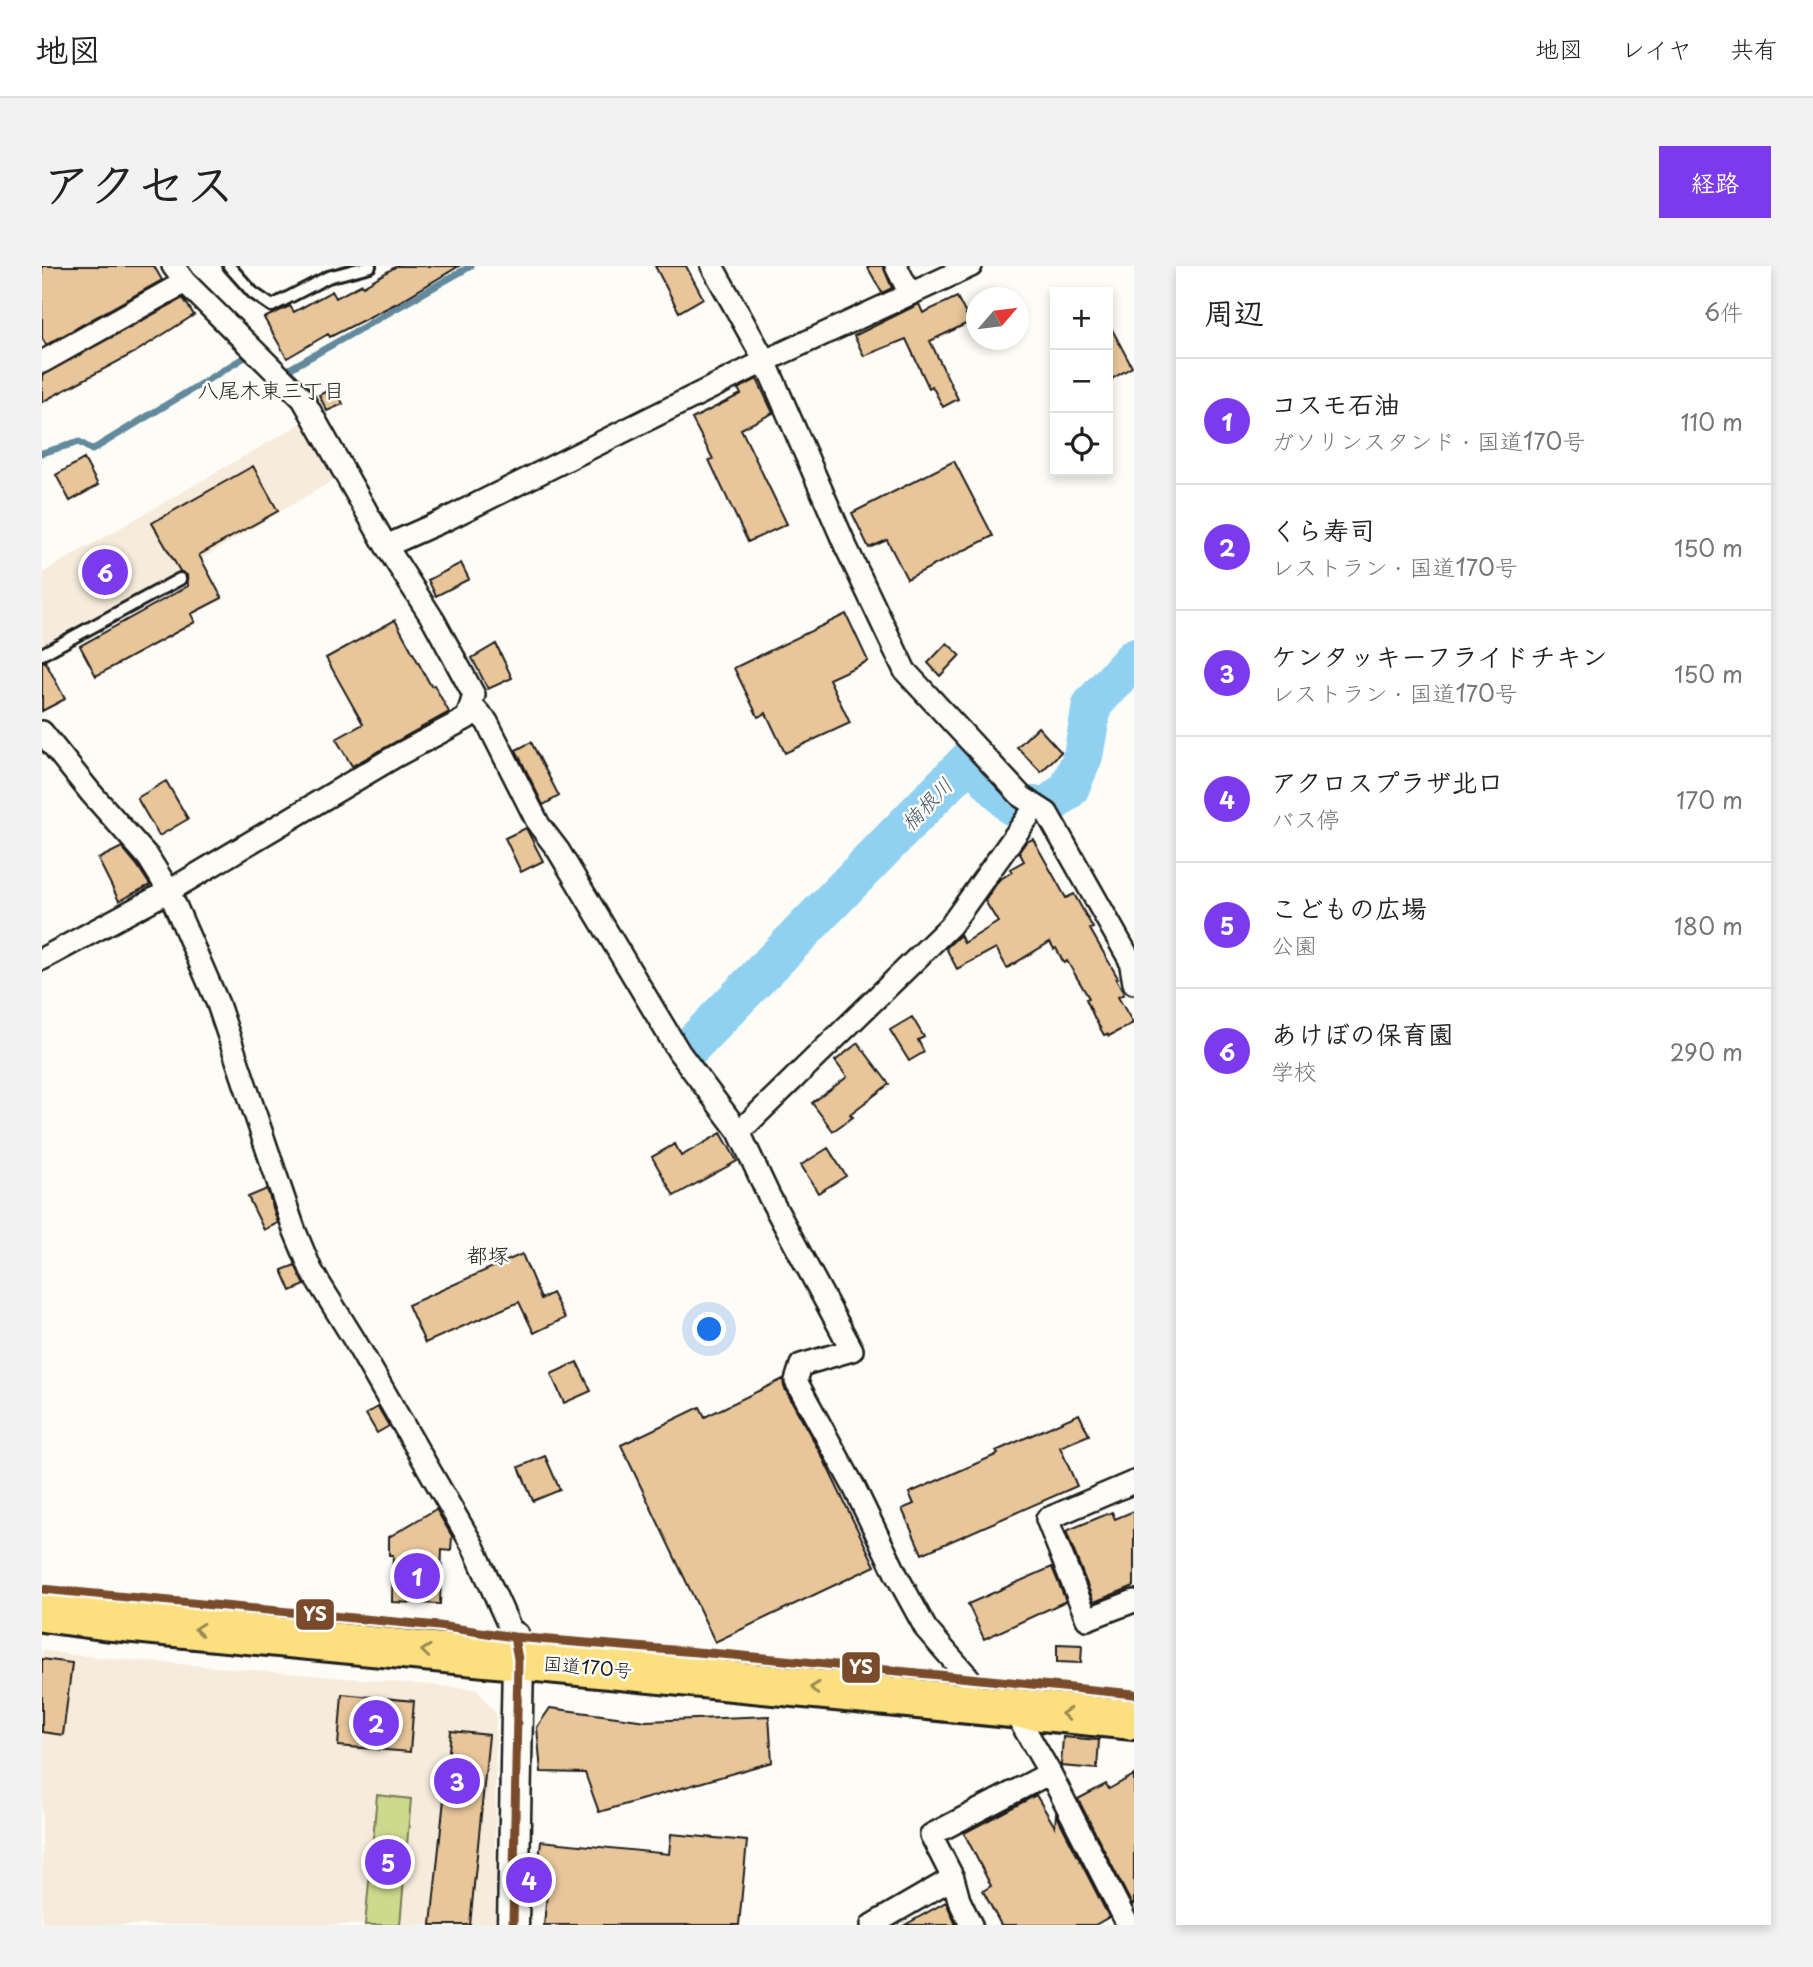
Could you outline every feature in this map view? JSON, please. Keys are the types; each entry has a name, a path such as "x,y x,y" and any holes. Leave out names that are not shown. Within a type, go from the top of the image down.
{"highway":[{"name":"国道170号","path":"42,1589 439,1626 516,1648 1013,1709 1134,1720"},
{"name":"国道170号","path":"42,1612 103,1620 969,1678 1134,1694"}],"street":[{"path":"712,266 765,361 846,547 905,671 1022,797 1047,813 1130,960 1134,983"},
{"path":"896,266 910,295"},
{"path":"386,546 447,519 765,361 971,266"},
{"path":"42,362 179,274 303,399 386,546 434,621 474,695 467,718 394,757 169,891 42,959"},
{"path":"471,705 487,722 539,825 558,849 679,1052 739,1132 769,1196 852,1350 801,1365 796,1381 854,1487 926,1629 969,1678"},
{"path":"42,732 148,857 169,891 218,1004 294,1229 311,1270 473,1546 516,1648 513,1925"},
{"path":"739,1132 951,925 1036,806"},
{"path":"1134,1482 1047,1519 1087,1619 1134,1601"},
{"path":"1013,1709 1050,1773 1128,1925"},
{"path":"971,1925 959,1900 953,1878 931,1835 1050,1773"},
{"path":"872,1925 953,1878"}],"lane":[{"path":"229,266 253,293 272,306 328,277 370,266"},
{"path":"321,266 328,277"},
{"path":"42,654 180,579"}],"shaded area":[{"path":"307,420 337,478 179,572 42,644 42,573"},
{"path":"42,1650 73,1655 477,1689 496,1714 495,1925 42,1925"}],"green space":[{"path":"377,1795 411,1799 400,1925 365,1925"}],"building":[{"path":"42,266 154,266 162,280 46,345 42,338"},
{"path":"397,266 459,266 397,303 330,337 328,334 287,358 264,318 290,306 294,312 332,291 336,298"},
{"path":"655,266 686,266 703,298 679,312"},
{"path":"867,266 883,266 892,288 882,293"},
{"path":"957,297 966,314 966,324 930,341 958,399 943,407 932,386 929,388 906,339 864,356 854,336 919,304 923,313"},
{"path":"183,298 194,315 134,353 42,402 42,375"},
{"path":"1113,331 1132,367 1113,378"},
{"path":"757,379 773,413 741,429 787,524 748,542 709,460 713,459 692,419 741,394 738,389"},
{"path":"335,387 343,404 327,411 319,395"},
{"path":"84,459 98,485 70,501 56,475"},
{"path":"954,461 993,536 907,579 887,540 869,548 852,513"},
{"path":"253,466 278,511 199,555 222,598 191,614 195,622 96,676 80,646 188,586 187,575 180,571 152,523"},
{"path":"461,563 469,579 436,596 428,580"},
{"path":"846,614 868,661 829,679 850,723 785,753 766,713 758,717 734,668"},
{"path":"395,620 431,686 434,685 449,712 352,766 336,739 363,724 326,658"},
{"path":"947,643 960,655 940,676 928,663"},
{"path":"496,644 512,678 488,689 472,658"},
{"path":"45,661 65,699 42,711 42,662"},
{"path":"1038,727 1061,752 1041,772 1017,747"},
{"path":"531,742 559,796 543,805 516,750"},
{"path":"166,781 188,819 159,836 137,798"},
{"path":"526,828 543,861 521,872 505,838"},
{"path":"1033,839 1066,898 1074,894 1118,978 1116,979 1124,994 1118,997 1133,1023 1109,1036 1104,1035 1095,1019 1086,999 1089,998 1067,961 1064,963 1050,942 1007,968 996,948 957,969 946,948 960,935 964,943 998,922 985,901 999,880 1012,872 1010,869 1024,861 1019,852 1026,842"},
{"path":"122,847 150,885 119,901 98,859"},
{"path":"912,1017 924,1037 918,1040 924,1052 909,1061 890,1030"},
{"path":"858,1043 889,1084 850,1114 853,1117 833,1131 812,1103 847,1077 835,1061"},
{"path":"721,1133 737,1161 674,1196 652,1157 675,1144 681,1156"},
{"path":"828,1148 846,1176 818,1193 801,1165"},
{"path":"267,1189 278,1223 264,1230 248,1197"},
{"path":"522,1254 541,1299 552,1293 565,1318 534,1333 519,1302 425,1343 408,1305"},
{"path":"295,1265 305,1285 291,1291 282,1270"},
{"path":"577,1362 591,1391 564,1403 551,1374"},
{"path":"783,1379 784,1387 824,1460 875,1566 715,1642 621,1445 700,1407 705,1417"},
{"path":"378,1407 389,1426 377,1433 366,1414"},
{"path":"1079,1414 1089,1435 1060,1447 1077,1486 922,1554 902,1509 914,1504 909,1493 998,1454 996,1451"},
{"path":"545,1456 560,1490 533,1501 519,1467"},
{"path":"436,1509 452,1536 451,1551 442,1550 440,1604 392,1602 393,1555 389,1555 389,1537"},
{"path":"1134,1511 1134,1586 1094,1602 1066,1531 1112,1512 1115,1519"},
{"path":"1052,1567 1066,1601 984,1639 968,1604"},
{"path":"1057,1644 1082,1645 1081,1663 1057,1662"},
{"path":"42,1659 72,1663 63,1735 42,1732"},
{"path":"342,1694 414,1701 410,1752 338,1746"},
{"path":"550,1708 646,1721 769,1716 772,1762 599,1812 585,1773 541,1772 537,1727"},
{"path":"451,1731 489,1735 470,1925 431,1925"},
{"path":"1063,1737 1099,1740 1097,1769 1061,1766"},
{"path":"1134,1775 1132,1905 1078,1799 1106,1784 1109,1789"},
{"path":"1036,1795 1055,1827 1056,1814 1109,1917 1095,1925 1001,1925 983,1891 991,1886 964,1833"},
{"path":"671,1834 747,1841 739,1925 544,1925 547,1893 536,1891 541,1841 669,1854"},
{"path":"946,1902 956,1925 905,1925"}],"waterway":[{"path":"284,372 471,266"},
{"path":"42,453 79,442 92,450 245,357"},
{"name":"楠根川","path":"691,1046 970,759 1013,806 1048,806 1069,789 1083,756 1092,705 1134,658"}],"transit line":[{"name":"YS","path":"42,1589 439,1626 514,1637 733,1655 1134,1694"},
{"name":"YS","path":"513,1925 518,1659 514,1637"}],"place":[{"name":"あけぼの保育園","path":"105,572"},
{"name":"コスモ石油","path":"417,1576"},
{"name":"くら寿司","path":"376,1723"},
{"name":"ケンタッキーフライドチキン","path":"457,1781"},
{"name":"こどもの広場","path":"388,1862"},
{"name":"アクロスプラザ北口","path":"529,1880"}],"district":[{"name":"八尾木東三丁目","path":"271,389"},
{"name":"都塚","path":"488,1254"}]}
